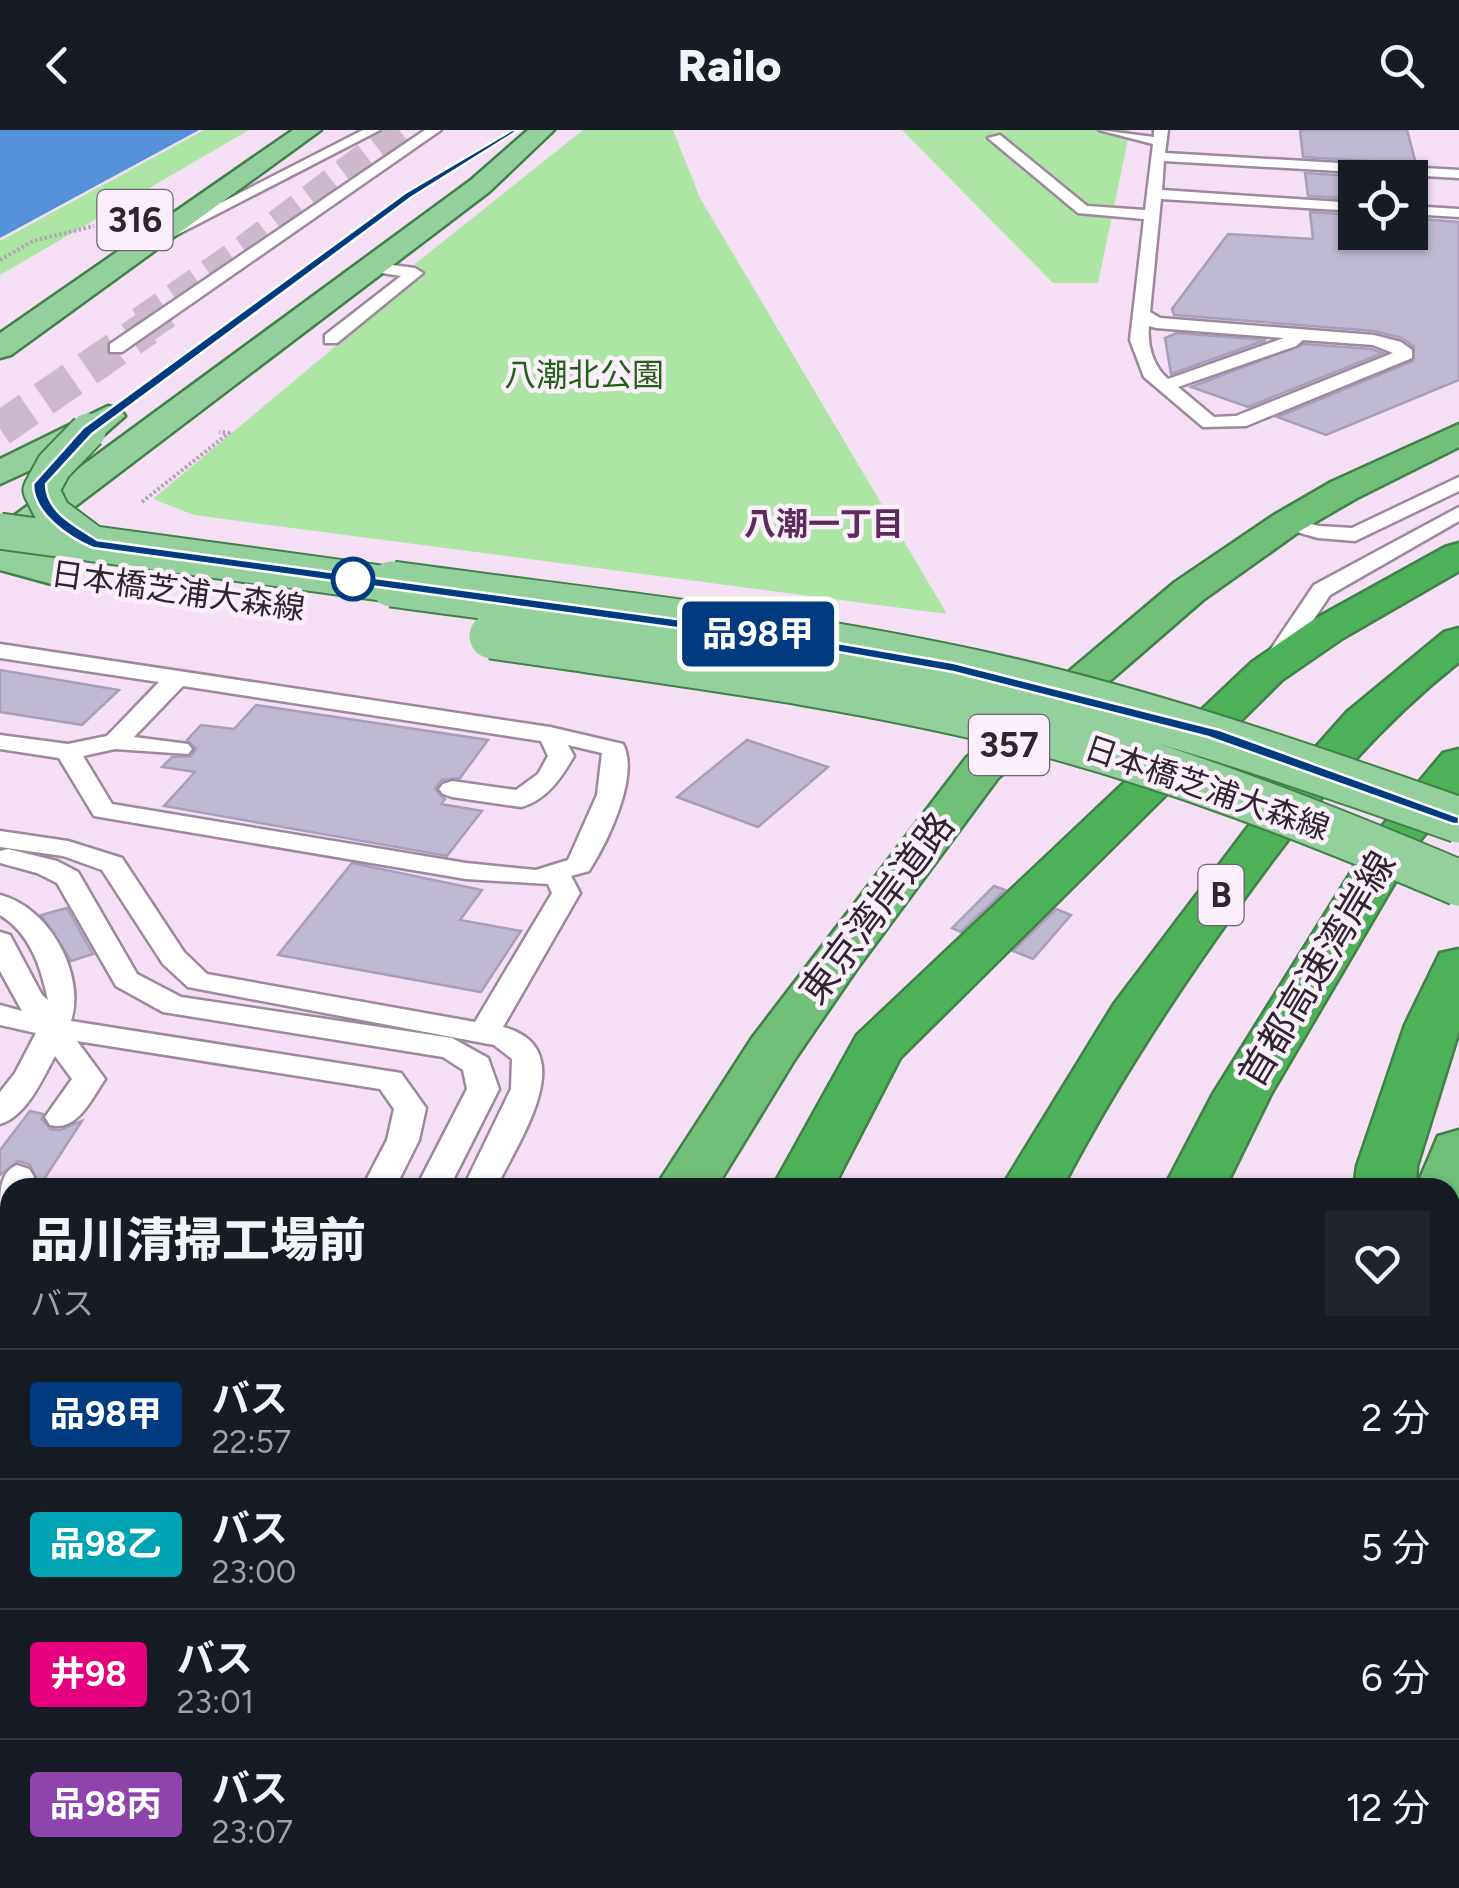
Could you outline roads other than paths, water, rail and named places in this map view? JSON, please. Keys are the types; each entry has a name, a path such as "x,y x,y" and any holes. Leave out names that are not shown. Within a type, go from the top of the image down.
{"highway":[{"name":"東京湾岸道路","path":"691,1178 826,974 982,768 1189,591 1286,523 1459,434"},
{"path":"807,1178 877,1048 1267,671 1328,629 1459,555"},
{"name":"B","path":"1036,1178 1055,1141 1156,983 1244,864 1336,749 1418,672 1459,641"},
{"name":"首都高速湾岸線","path":"1199,1178 1242,1094 1397,837 1459,763"},
{"path":"1386,1178 1432,1026 1459,965"},
{"path":"1213,1178 1242,1094"},
{"path":"1450,1178 1459,1151"}],"main road":[{"name":"316","path":"0,316 164,200 275,130"},
{"path":"0,348 309,130"},
{"path":"480,151 515,130"},
{"name":"日本橋芝浦大森線","path":"0,546 480,186 542,130"},
{"path":"93,544 58,520 40,498 40,484 49,469 88,431 136,396"},
{"path":"0,473 88,431"},
{"name":"日本橋芝浦大森線","path":"0,534 786,638 954,668 1214,734 1459,820"},
{"name":"日本橋芝浦大森線","path":"0,561 59,574 755,674 1016,726 1174,772 1297,816 1459,883"},
{"path":"0,576 59,574"}],"lane":[{"path":"146,246 373,130"},
{"path":"116,348 434,130"},
{"path":"1106,130 1159,143 1459,174"},
{"path":"995,138 1083,210 1152,215"},
{"path":"1142,314 1156,323 1374,340 1406,354 1239,422 1210,423 1165,386 1150,373 1138,340 1159,143"},
{"path":"1154,194 1338,206"},
{"path":"1428,211 1459,213"},
{"path":"330,339 415,272 368,267"},
{"path":"1165,386 1290,342 1297,336 1290,331"},
{"path":"1286,523 1318,532 1355,534 1459,483"},
{"path":"1267,671 1322,590 1459,513"},
{"path":"0,651 550,734 614,749 616,774 600,828 579,865 538,878 466,872 104,810 68,752"},
{"path":"115,742 178,676"},
{"path":"452,789 521,799 548,778 560,756 550,734"},
{"path":"0,742 68,752 115,742 179,749"},
{"path":"0,839 68,850 112,864 174,958 198,981 503,1037 528,1056 527,1089 484,1178"},
{"path":"0,855 46,867 68,878 126,980 174,1005 452,1048 477,1065 484,1088 437,1178"},
{"path":"484,1033 566,893 556,873"},
{"path":"0,903 27,919 55,967 64,1000 28,1078 0,1113"},
{"path":"0,940 28,998 90,1079 61,1117"},
{"path":"0,1015 54,1028 390,1080 410,1108 403,1140 383,1178"}],"water":[{"path":"0,130 199,130 0,238"}],"tunnel":[{"path":"140,321 248,246 400,130"},
{"path":"144,330 175,309"},
{"path":"0,429 147,328"}],"district":[{"name":"八潮一丁目","path":"824,524"}],"park label":[{"name":"八潮北公園","path":"584,375"}]}
